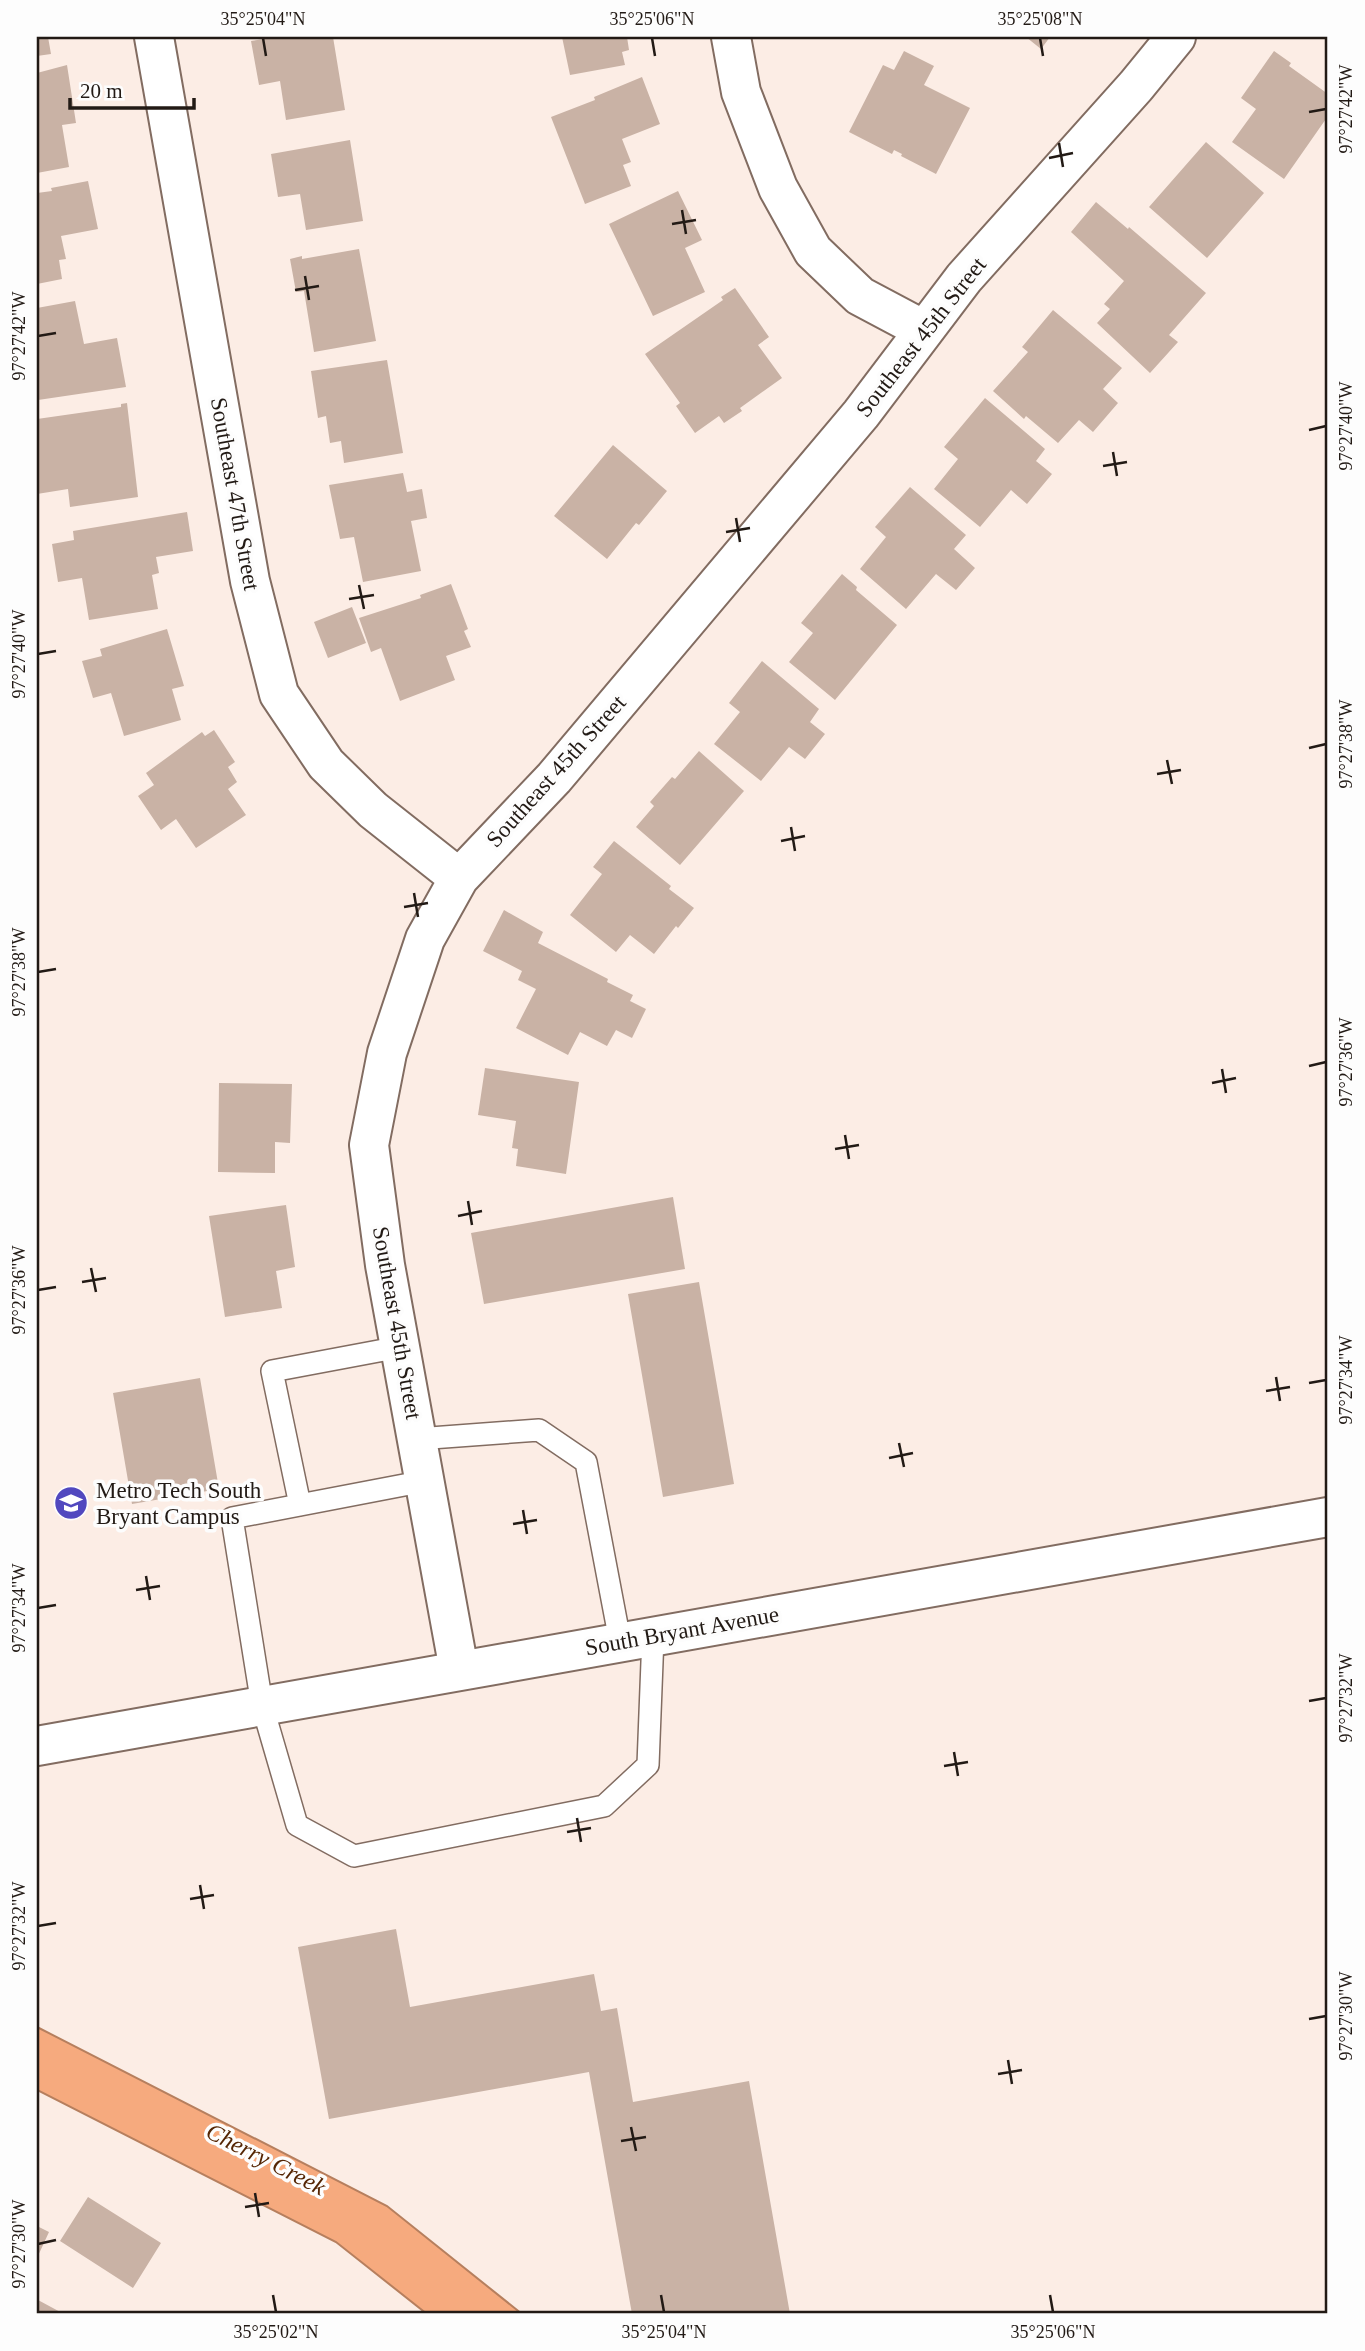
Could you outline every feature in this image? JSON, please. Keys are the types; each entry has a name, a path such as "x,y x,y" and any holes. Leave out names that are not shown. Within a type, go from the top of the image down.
{"street":[{"name":"Southeast 47th Street","path":"154,37 250,582 279,694 326,764 373,810 459,878"},
{"path":"732,37 741,92 773,176 813,251 860,296 924,330"},
{"name":"Southeast 45th Street","path":"459,1670 385,1265 369,1145 387,1053 425,939 459,878 554,778 861,414 964,278 1136,86 1176,37"},
{"name":"South Bryant Avenue","path":"37,1746 1328,1517"}],"lane":[{"path":"300,1505 272,1371 400,1347"},
{"path":"417,1439 539,1430 586,1462 636,1639 648,1765 604,1806 354,1856 297,1825 262,1705 232,1518 425,1481"}],"water":[{"name":"Cherry Creek","path":"37,2027 387,2206 522,2314 427,2314 336,2242 37,2090"}],"building":[{"path":"37,37 48,37 51,54 37,56"},
{"path":"276,37 333,37 345,110 286,120 280,81 259,85 251,41"},
{"path":"562,37 627,37 629,50 622,52 625,65 570,75"},
{"path":"1026,37 1050,37 1041,49"},
{"path":"904,51 934,66 924,85 970,108 936,174 894,150 892,154 849,132 883,65 894,70"},
{"path":"1274,51 1291,63 1289,66 1328,94 1328,116 1284,179 1232,142 1256,109 1241,98"},
{"path":"67,65 76,123 62,125 69,167 37,173 37,73"},
{"path":"642,77 660,124 622,139 631,162 623,165 631,186 585,204 551,117 595,100 594,97"},
{"path":"350,140 363,221 306,230 300,194 278,197 271,154"},
{"path":"1206,142 1264,193 1207,258 1149,207"},
{"path":"88,181 98,229 61,236 66,259 59,260 62,279 37,284 37,193"},
{"path":"678,191 702,240 685,248 705,292 653,316 609,224"},
{"path":"1096,202 1206,293 1169,335 1178,342 1150,373 1097,323 1110,309 1104,304 1124,281 1071,232"},
{"path":"359,249 376,341 314,352 304,291 296,292 290,259"},
{"path":"735,288 769,337 758,345 782,378 724,423 719,416 695,433 676,406 680,403 645,354 723,300 721,297"},
{"path":"75,301 84,344 117,338 126,387 38,400 37,308"},
{"path":"1053,310 1122,368 1103,389 1118,403 1093,432 1079,420 1058,443 1026,416 1024,419 993,391 1028,352 1022,347"},
{"path":"387,360 403,453 344,463 341,441 330,443 326,416 318,418 311,371"},
{"path":"985,398 1045,449 1036,461 1052,474 1027,504 1011,490 980,527 934,489 958,459 944,447"},
{"path":"127,403 138,497 70,507 68,489 37,494 37,419 121,407 121,404"},
{"path":"613,445 667,491 607,559 554,516"},
{"path":"403,473 407,492 422,489 427,518 411,521 421,571 363,582 354,537 340,539 329,485"},
{"path":"910,487 966,535 954,549 975,568 956,590 936,574 906,609 860,569 886,537 875,527"},
{"path":"187,512 193,551 156,557 159,573 152,575 158,609 89,620 82,578 58,582 52,544 74,540 73,531"},
{"path":"842,574 857,587 856,590 897,625 835,700 789,662 813,633 801,623"},
{"path":"451,584 468,629 464,631 471,647 446,656 455,680 400,701 381,648 371,652 359,618 421,598 420,595"},
{"path":"352,607 366,643 328,658 314,622"},
{"path":"167,629 184,686 172,689 181,720 124,736 111,693 93,698 82,661 102,656 100,649"},
{"path":"762,661 819,709 810,722 825,734 805,759 789,747 761,781 714,744 740,712 729,703"},
{"path":"214,730 235,762 228,767 237,782 228,789 246,815 196,848 176,819 161,830 138,796 154,785 146,773 202,732 205,736"},
{"path":"699,751 744,791 680,865 636,827 654,806 650,802"},
{"path":"614,841 694,908 654,954 630,935 616,952 570,915 602,874 593,867"},
{"path":"504,910 543,932 538,943 633,995 630,1001 646,1009 632,1038 616,1030 607,1046 580,1032 568,1055 516,1028 536,989 518,980 522,971 483,951"},
{"path":"485,1068 579,1082 566,1174 516,1166 518,1149 512,1148 516,1121 478,1115"},
{"path":"219,1083 292,1084 290,1143 275,1142 275,1173 218,1172"},
{"path":"673,1197 685,1269 484,1304 471,1233"},
{"path":"286,1205 295,1267 276,1271 282,1308 225,1317 209,1216"},
{"path":"699,1282 734,1484 663,1497 628,1294"},
{"path":"200,1378 219,1489 132,1504 113,1393"},
{"path":"396,1929 410,2007 594,1974 601,2011 617,2008 633,2102 749,2081 790,2314 632,2314 589,2072 329,2119 298,1947"},
{"path":"88,2197 161,2243 133,2288 60,2241"},
{"path":"37,2226 49,2232 37,2258"},
{"path":"38,2300 64,2314 37,2314"}],"place":[{"name":"Metro Tech South Bryant Campus","path":"71,1503"}]}
